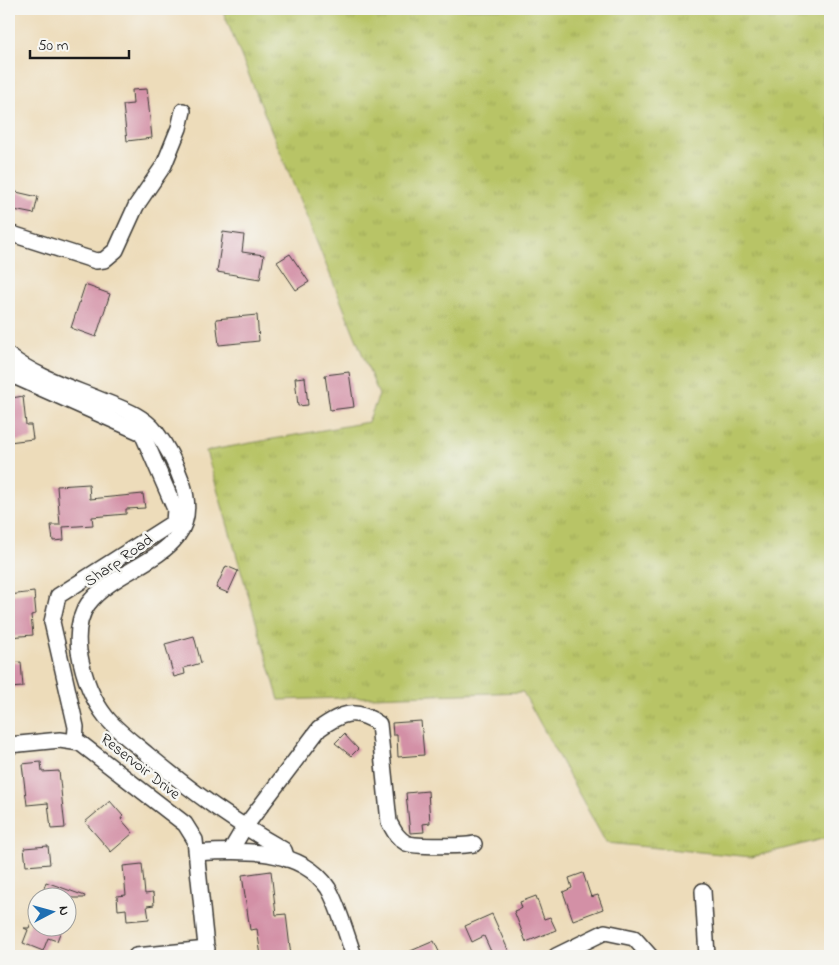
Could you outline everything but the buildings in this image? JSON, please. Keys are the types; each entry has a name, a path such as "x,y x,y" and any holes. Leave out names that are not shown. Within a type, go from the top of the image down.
{"street":[{"path":"9,233 96,261 104,260 116,250 136,206 164,165 179,128 183,111"},
{"name":"Sharp Road","path":"9,356 25,369 134,413 155,431 176,467 188,499 186,515 177,538 168,548 101,591 88,605 80,621 77,636 88,684 107,718 201,799 244,828 284,850 287,859"},
{"path":"9,374 142,433 175,509 174,522 58,596 52,622 76,727 75,741"},
{"path":"231,850 244,828 319,729 335,717 354,713 366,715 379,724 389,822 396,836 408,845 465,846 474,844"},
{"name":"Reservoir Drive","path":"9,745 60,740 75,741 89,748 185,824 191,832 197,853 207,952"},
{"path":"197,853 231,850 287,859 318,875 330,890 354,956"},
{"path":"703,891 707,956"},
{"path":"556,956 606,932 634,938 650,956"},
{"path":"136,956 207,952"}],"green space":[{"path":"222,9 830,9 830,837 752,857 606,843 523,692 279,700 206,451 368,422 379,395"}]}
